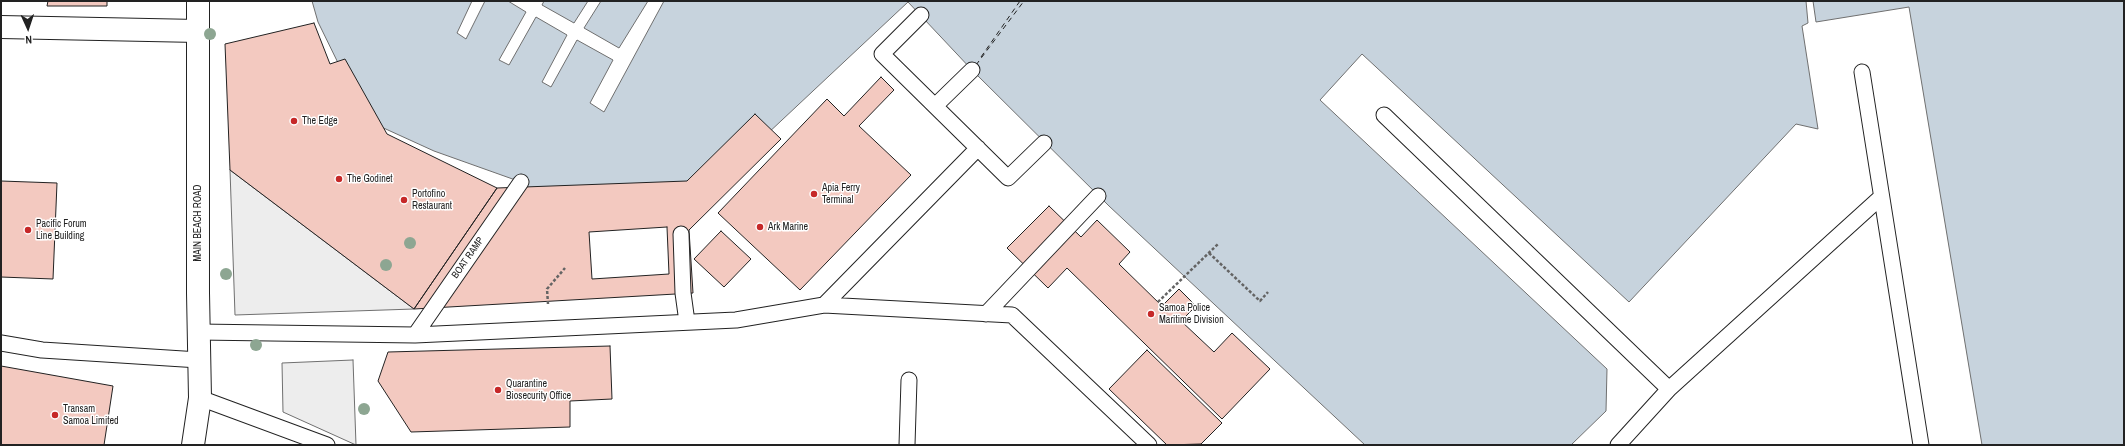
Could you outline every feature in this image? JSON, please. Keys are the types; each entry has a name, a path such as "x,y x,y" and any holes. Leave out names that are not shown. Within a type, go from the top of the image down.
{"main road":[{"name":"MAIN BEACH ROAD","path":"193,445 200,398 198,332 198,1"},
{"path":"1,27 198,31"}],"lane":[{"path":"921,15 882,54 1008,178 1044,142"},
{"path":"935,106 972,70"},
{"path":"1862,72 1922,445"},
{"path":"1384,115 1669,389"},
{"path":"824,305 978,148"},
{"name":"BOAT RAMP","path":"415,335 521,182"},
{"path":"986,314 1098,196"},
{"path":"1618,445 1669,389 1881,197"},
{"path":"681,234 683,293 687,322"},
{"path":"198,332 415,335 736,320 824,305 1012,315 1149,445"},
{"path":"1,343 42,350 199,360"},
{"path":"907,445 909,380"},
{"path":"200,398 327,445"}],"path":[{"path":"1158,302 1218,244"},
{"path":"1209,253 1260,301 1268,292"},
{"path":"550,329 547,289 565,268"}],"shaded area":[{"path":"312,1 1806,1 1808,23 1802,26 1818,129 1796,124 1629,302 1362,54 1320,100 1607,369 1606,411 1571,445 1365,445 1109,206 972,70 908,2 750,150 691,212 556,211 521,182 434,151 366,120 318,22"},
{"path":"1813,1 2124,1 2124,445 1982,445 1909,7 1816,22"},
{"path":"230,170 414,309 235,315"},
{"path":"353,360 356,445 283,412 282,363"}],"pier":[{"path":"472,1 485,1 466,39 457,33"},
{"path":"508,1 544,1 542,5 574,23 588,1 601,1 584,28 619,48 648,1 664,1 604,112 590,103 613,60 577,40 551,87 542,82 567,35 536,17 509,65 499,60 526,12"}],"building":[{"path":"48,1 107,1 107,6 47,6"},
{"path":"314,23 330,64 345,59 387,134 497,188 414,309 230,170 225,44"},
{"name":"Apia Ferry Terminal","path":"881,77 894,90 859,126 911,175 800,290 718,213 827,99 844,116"},
{"path":"755,114 781,139 689,230 693,293 414,309 497,188 687,181"},
{"name":"Pacific Forum Line Building","path":"1,181 57,183 53,279 1,277"},
{"name":"Samoa Police Maritime Division","path":"1049,206 1081,237 1097,220 1130,252 1119,264 1162,306 1179,289 1196,306 1181,321 1214,352 1232,333 1270,369 1222,419 1067,268 1048,288 1007,248"},
{"path":"667,227 669,274 592,279 589,232"},
{"path":"721,231 751,259 724,287 694,259"},
{"name":"Quarantine Biosecurity Office","path":"610,346 612,399 570,401 570,427 411,432 378,381 388,352"},
{"path":"1147,350 1222,423 1201,444 1167,445 1109,389"},
{"name":"Transam Samoa Limited","path":"1,366 113,386 104,445 1,445"}],"ferry route":[{"path":"981,57 1020,1"},
{"path":"976,65 1024,1"}],"place":[{"name":"The Edge","path":"294,121"},
{"name":"The Godinet","path":"339,179"},
{"name":"Apia Ferry Terminal","path":"814,194"},
{"name":"Portofino Restaurant","path":"404,200"},
{"name":"Ark Marine","path":"760,227"},
{"name":"Pacific Forum Line Building","path":"28,230"},
{"name":"Samoa Police Maritime Division","path":"1151,314"},
{"name":"Quarantine Biosecurity Office","path":"498,390"},
{"name":"Transam Samoa Limited","path":"55,415"}]}
